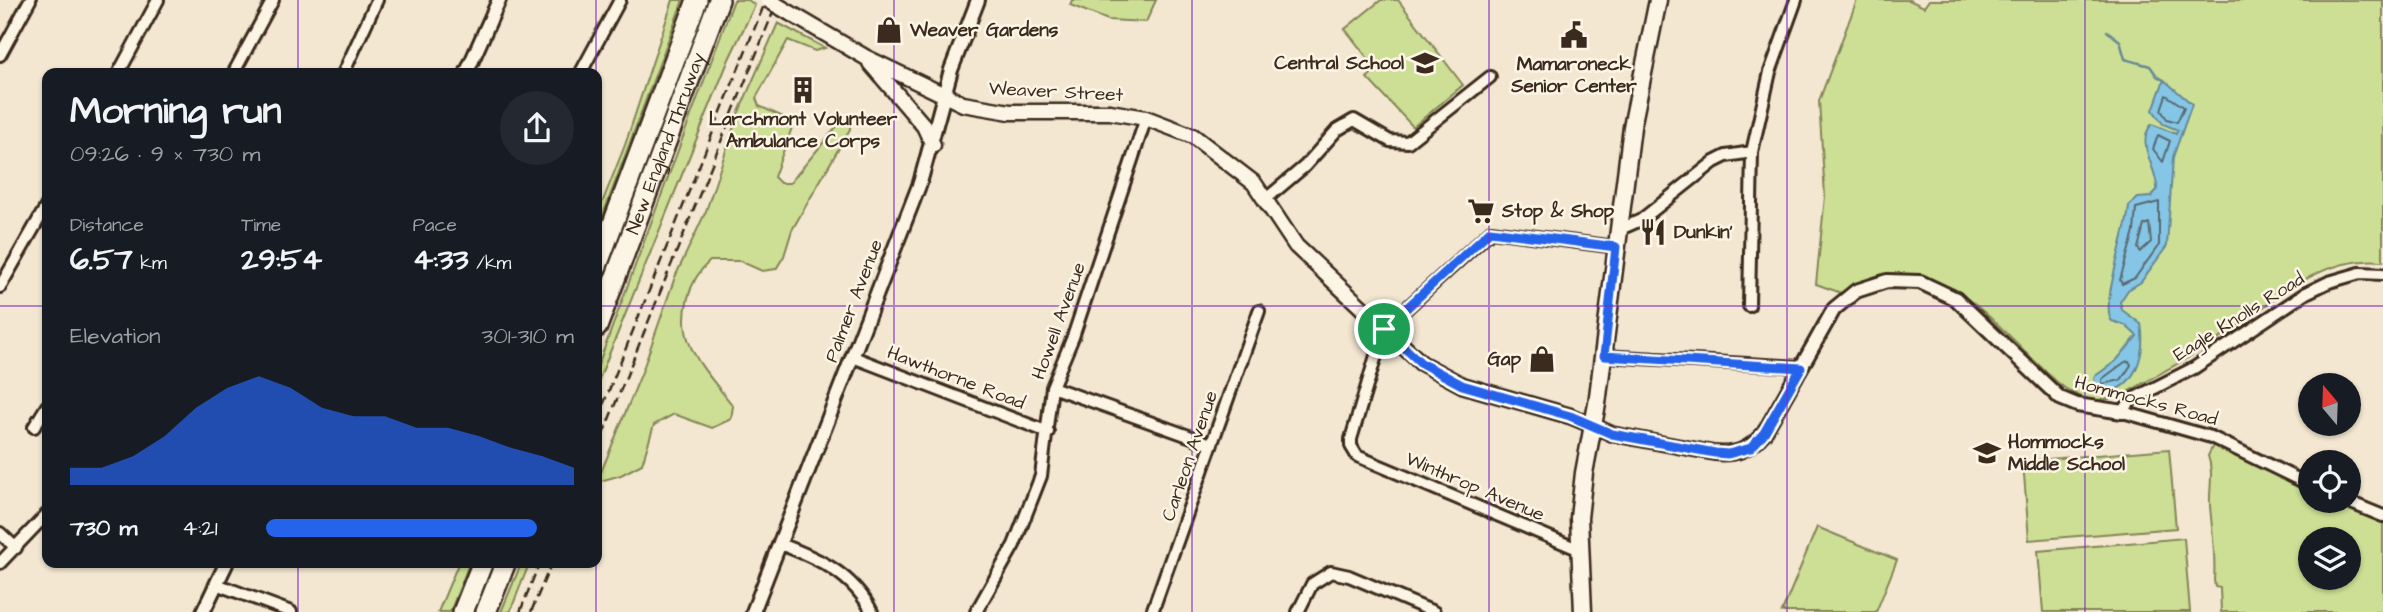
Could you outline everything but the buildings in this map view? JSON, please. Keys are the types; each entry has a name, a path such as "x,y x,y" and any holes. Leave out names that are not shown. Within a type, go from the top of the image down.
{"highway":[{"name":"New England Thruway","path":"602,253 696,0"},
{"name":"New England Thruway","path":"602,314 719,0"},
{"path":"463,612 480,568"},
{"path":"486,612 503,568"}],"main road":[{"name":"Weaver Street","path":"768,0 865,57 963,104 1010,112 1083,111 1146,118 1193,136 1214,149 1254,183 1296,246 1421,363 1462,385 1539,406 1592,425"},
{"path":"1583,612 1579,518 1604,356 1618,230 1638,95 1658,0"},
{"path":"865,57 924,126 933,145"}],"street":[{"path":"0,55 30,0"},
{"path":"121,68 158,0"},
{"path":"236,68 273,0"},
{"path":"346,68 377,0"},
{"path":"469,68 499,0"},
{"path":"583,68 620,0"},
{"name":"Palmer Avenue","path":"753,612 933,145 951,70 978,0"},
{"path":"1749,306 1752,152 1770,72 1796,0"},
{"path":"1266,199 1305,166 1337,130 1354,120 1390,141 1408,142 1490,76"},
{"name":"Howell Avenue","path":"976,612 1004,566 1041,476 1052,387 1073,337 1146,118"},
{"path":"1618,230 1641,220 1714,162 1726,156 1752,152"},
{"path":"0,287 42,214"},
{"path":"1384,329 1490,231 1616,247"},
{"name":"Eagle Knolls Road","path":"2123,412 2131,400 2194,368 2306,293 2329,282 2360,273 2383,274"},
{"name":"Hommocks Road","path":"1592,425 1612,434 1705,451 1741,452 1751,448 1764,433 1833,309 1856,290 1887,281 1920,282 1956,299 2060,397 2077,405 2123,412 2211,437 2298,479"},
{"name":"Carleon Avenue","path":"1152,612 1259,311"},
{"name":"Winthrop Avenue","path":"1384,329 1352,439 1351,446 1357,456 1580,550"},
{"path":"1604,356 1801,368"},
{"name":"Hawthorne Road","path":"853,357 1048,432"},
{"path":"1052,387 1211,444"},
{"path":"34,427 42,414"},
{"path":"2361,507 2383,516"},
{"path":"0,563 42,519"},
{"path":"0,533 16,548"},
{"path":"780,544 839,572 861,593 872,612"},
{"path":"203,612 224,568"},
{"path":"1298,612 1312,584 1324,575 1339,572 1434,612"},
{"path":"216,584 291,612"}],"green space":[{"path":"673,0 683,0 602,218 602,203 625,145"},
{"path":"734,0 748,0 755,5 729,59 602,372 602,355"},
{"path":"1072,0 1156,0 1146,22 1108,20 1070,5"},
{"path":"1381,0 1398,0 1463,85 1413,127 1367,78 1376,69 1345,29"},
{"path":"1857,0 1909,0 1924,7 1929,0 2383,0 2383,261 2359,261 2315,274 2275,298 2203,349 2126,393 2103,400 2087,399 2066,389 1973,303 1932,280 1910,275 1888,276 1844,294 1816,284 1825,196 1819,101"},
{"path":"778,23 825,48 815,51 788,40 756,98 759,106 794,122 774,177 780,183 790,183 842,120 850,118 850,129 792,230 784,256 776,269 762,271 740,261 710,261 691,287 685,320 689,342 703,367 733,406 731,419 712,428 674,414 654,425 642,464 621,475 602,481 602,470 642,372 675,277 706,211 738,114"},
{"path":"2213,445 2298,481 2298,513 2361,513 2361,508 2383,517 2383,612 2221,612 2220,588 2215,587 2214,580 2208,456"},
{"path":"2169,449 2176,528 2029,540 2023,461"},
{"path":"1817,527 1897,560 1876,612 1782,612"},
{"path":"2184,538 2190,612 2043,612 2038,551"},
{"path":"456,568 467,568 450,612 438,612"},
{"path":"519,568 527,568 510,612 501,612"}],"water":[{"path":"2164,80 2192,104 2173,157 2167,246 2141,282 2128,290 2120,302 2122,310 2141,324 2142,347 2136,369 2123,386 2101,393 2096,390 2094,377 2116,361 2137,336 2125,325 2112,321 2109,301 2129,206 2138,198 2151,197 2157,190 2155,174 2146,148 2147,132 2152,124 2176,134 2178,130 2163,124 2153,110"}],"waterway":[{"path":"2107,31 2120,41 2125,59 2150,66 2157,76 2165,81"}],"railway":[{"path":"602,408 766,0"},
{"path":"602,437 778,0"},
{"path":"520,612 537,568"},
{"path":"531,612 549,568"}],"place":[{"name":"Weaver Gardens","path":"889,30"},
{"name":"Mamaroneck Senior Center","path":"1574,35"},
{"name":"Central School","path":"1425,63"},
{"name":"Larchmont Volunteer Ambulance Corps","path":"803,90"},
{"name":"Stop & Shop","path":"1481,211"},
{"name":"Dunkin'","path":"1653,232"},
{"name":"Gap","path":"1542,359"},
{"name":"Hommocks Middle School","path":"1987,453"}],"route":[{"path":"1490,231 1616,247 1604,356 1801,368 1764,433 1751,448 1728,454 1715,453 1612,434 1570,416 1512,398 1485,394 1442,376 1421,363 1384,329 1490,231"}]}
